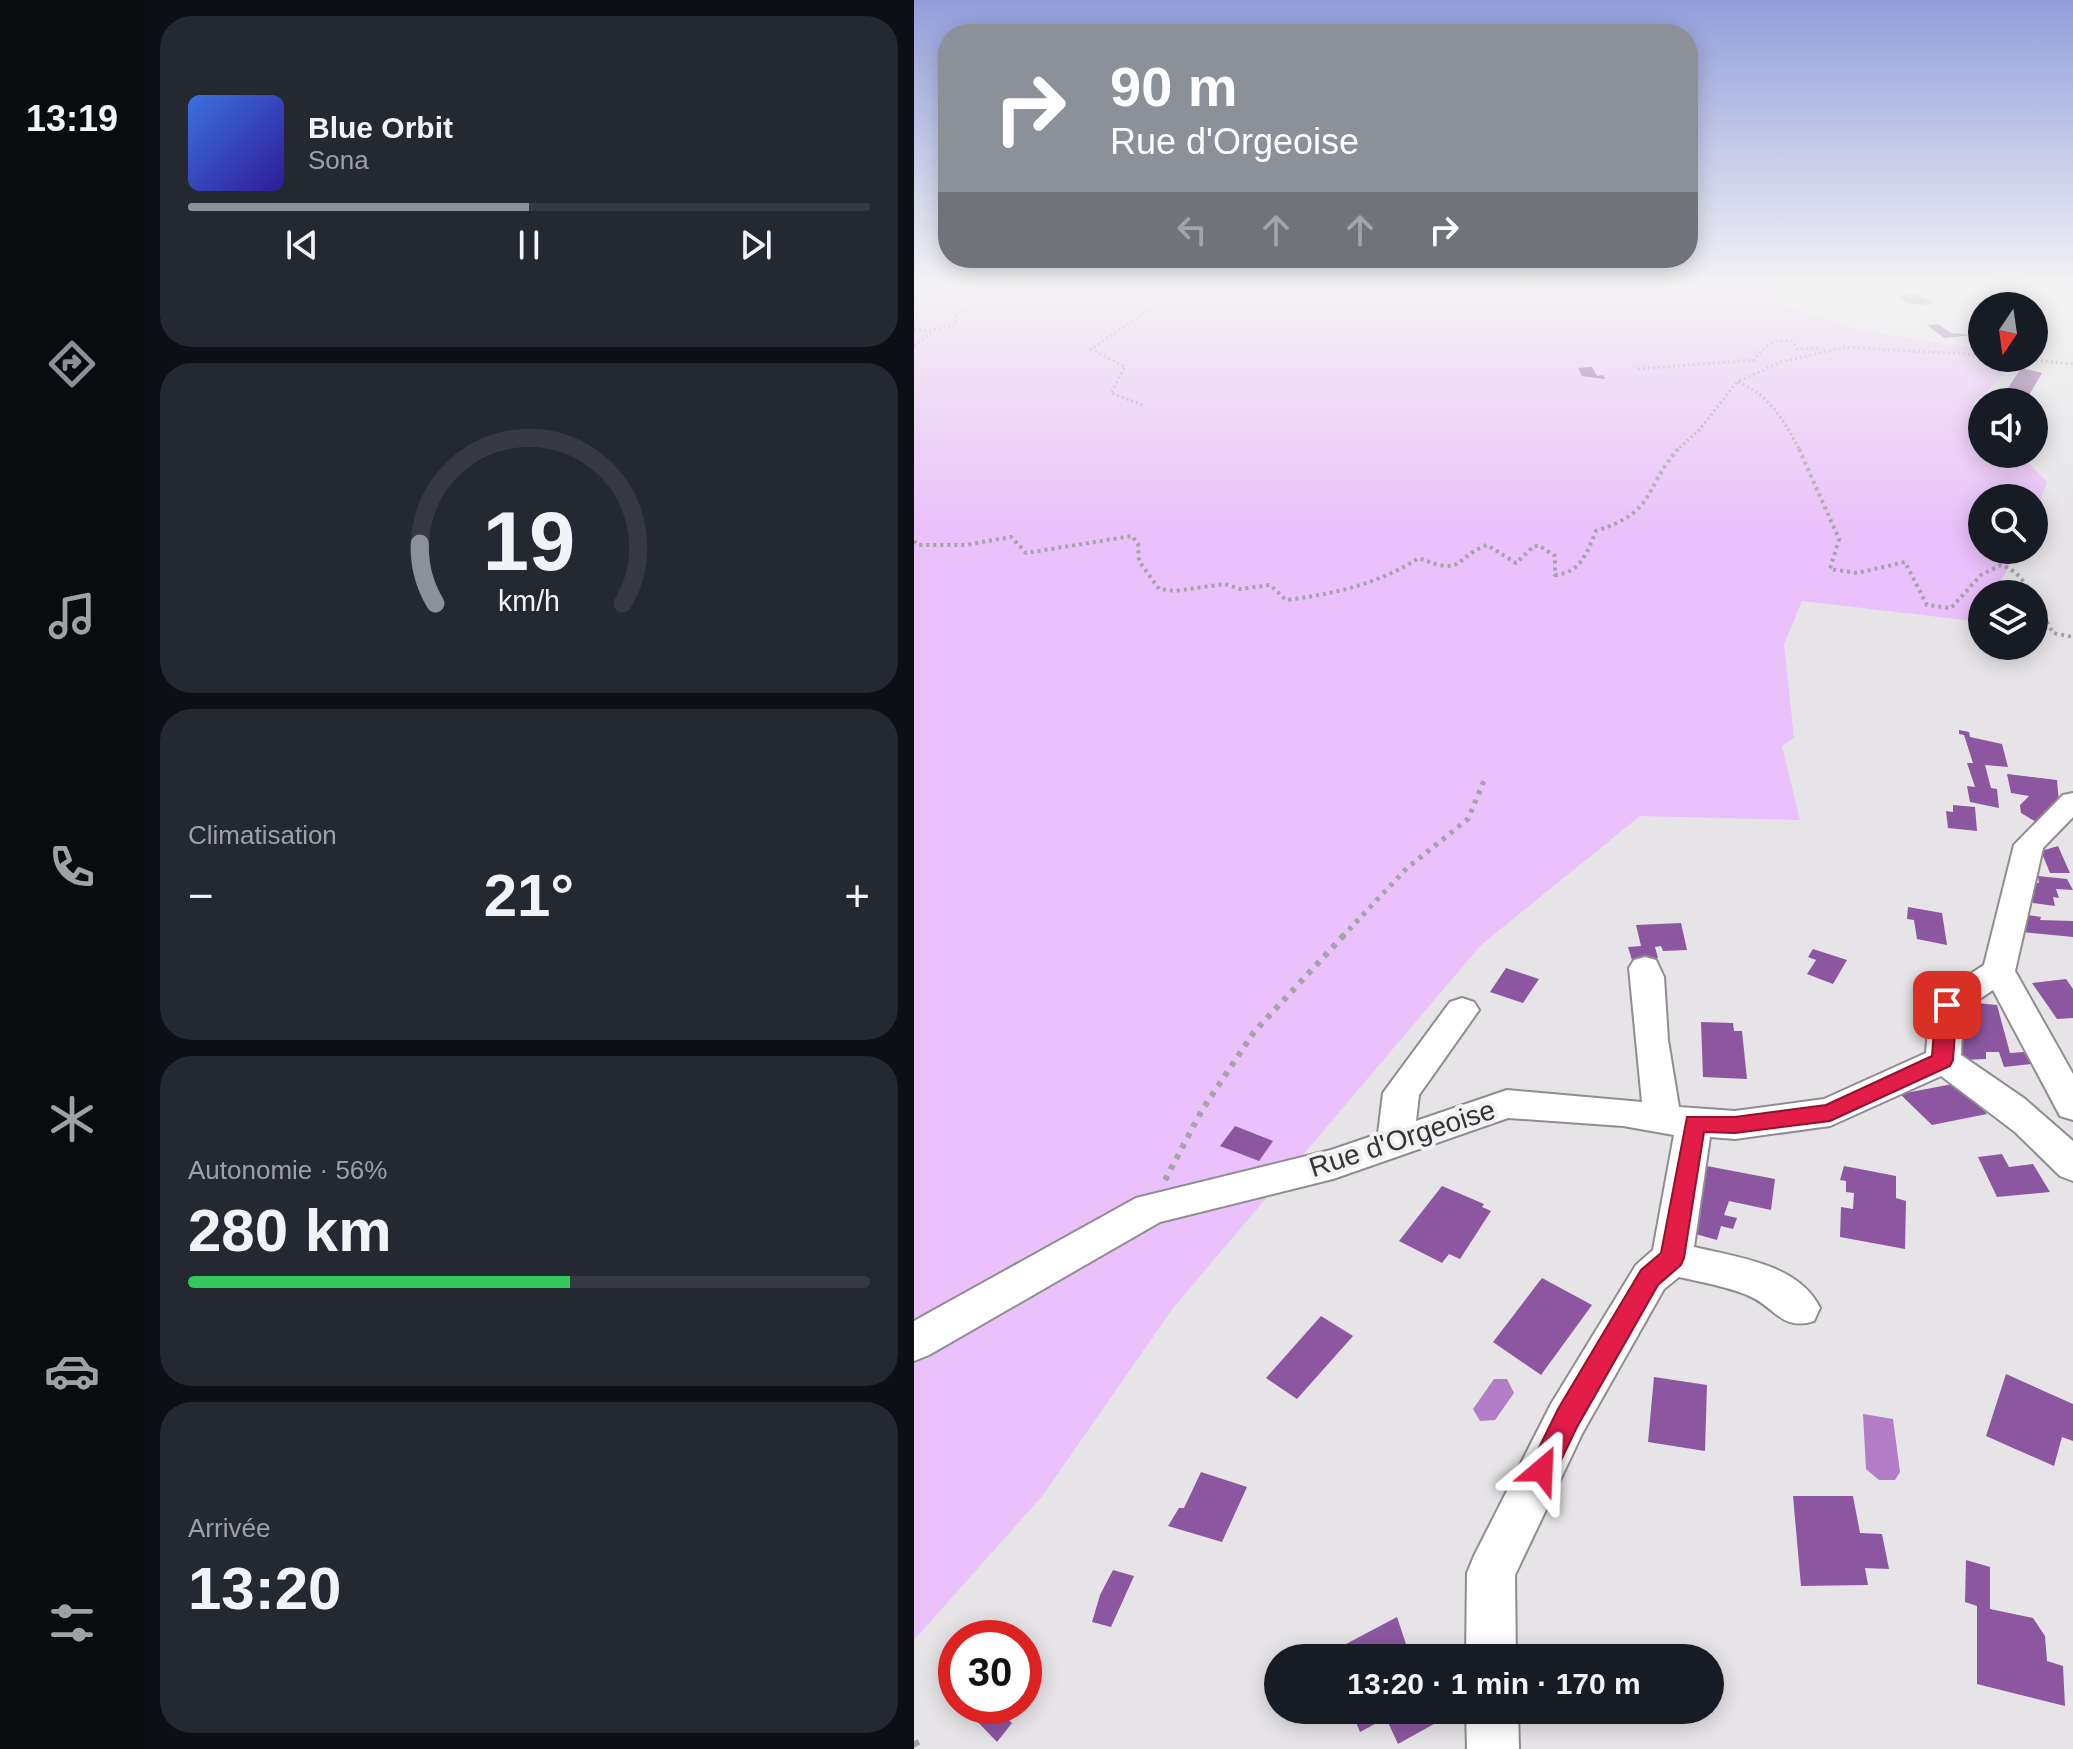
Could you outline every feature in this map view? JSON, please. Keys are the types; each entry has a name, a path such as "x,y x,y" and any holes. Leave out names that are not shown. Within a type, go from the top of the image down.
{"street":[{"path":"2073,801 2029,845 1999,971 2073,1106"},
{"path":"1491,1644 1491,1573 1567,1418 1650,1277 1672,1258 1679,1121 1651,1040 1645,968"},
{"path":"1999,971 1947,1005 1943,1060 1982,1087 2062,1153 2073,1166"},
{"path":"1396,1142 1401,1093 1462,1010"},
{"name":"Rue d'Orgeoise","path":"914,1342 1150,1209 1333,1164 1507,1104 1623,1112 1679,1121 1735,1125 1830,1112 1943,1060"},
{"path":"1672,1258 1761,1281 1799,1308"},
{"path":"1492,1724 1493,1749"}],"path":[{"path":"1124,367 1111,393 1143,405"},
{"path":"1638,369 1669,367"},
{"path":"914,541 918,545 965,545 1011,537 1026,553 1132,536 1138,544 1139,561 1159,589 1175,591 1225,584 1240,589 1270,585 1286,600 1317,597 1367,583 1400,572 1419,558 1443,569 1450,568 1487,545 1516,563 1534,546 1540,546 1555,556 1555,575 1567,575 1579,568 1596,531 1623,522 1643,507 1658,476 1676,450 1699,430 1716,404 1737,382 1771,367"},
{"path":"1737,382 1748,383 1757,389 1791,431 1839,539 1830,569 1840,575 1852,575 1905,562 1927,605 1951,608 1968,589"},
{"path":"1976,580 1987,567 1998,565 2011,567 2025,580"},
{"path":"2048,624 2053,633 2073,637"},
{"path":"1150,1209 1202,1110 1254,1032 1407,868 1468,819 1486,776"},
{"path":"914,1741 918,1749"}],"shaded area":[{"path":"914,367 1968,367 1968,372 2007,372 1989,388 1968,388 1968,468 2034,468 2047,482 1968,484 1968,564 2011,564 2001,580 1968,580 1968,620 1802,601 1784,644 1794,738 1782,746 1800,820 1640,816 1481,945 1173,1308 1043,1495 914,1640"},
{"path":"1494,1379 1507,1379 1514,1393 1495,1420 1480,1421 1473,1409"},
{"path":"1863,1414 1893,1419 1900,1472 1895,1480 1879,1480 1866,1469"}],"building":[{"path":"1592,367 1597,376 1603,375 1605,379 1582,376 1578,368"},
{"path":"2018,372 2042,373 2033,388 2008,388"},
{"path":"1959,730 1969,732 1970,737 2002,744 2008,767 1985,765 1991,788 1997,789 1999,808 1970,802 1967,786 1975,787 1967,763 1973,763 1964,735 1959,734"},
{"path":"2007,774 2057,780 2059,803 2038,823 2021,813 2020,805 2029,796 2011,793"},
{"path":"1953,805 1975,807 1977,831 1948,828 1946,811 1953,812"},
{"path":"2058,846 2070,873 2050,873 2041,851"},
{"path":"2038,876 2067,879 2073,890 2056,889 2059,898 2053,897 2055,906 2033,903 2030,882 2039,883"},
{"path":"1908,907 1942,913 1947,945 1917,939 1914,920 1907,919"},
{"path":"2022,914 2041,917 2040,920 2073,921 2073,937 2022,932"},
{"path":"1681,923 1687,950 1663,951 1661,946 1655,947 1658,958 1632,960 1628,947 1641,946 1636,925"},
{"path":"1813,949 1847,960 1833,984 1807,974 1816,960 1808,957"},
{"path":"1506,968 1539,979 1523,1003 1490,992"},
{"path":"2066,979 2073,989 2073,1018 2057,1019 2032,983"},
{"path":"1976,1003 1997,1005 2010,1053 2024,1052 2031,1064 2004,1067 1999,1052 1986,1052 1986,1059 1963,1060 1958,1044 1961,1016 1979,1017"},
{"path":"1701,1022 1733,1023 1734,1031 1742,1031 1747,1079 1703,1077"},
{"path":"1958,1083 1987,1114 1932,1125 1900,1094"},
{"path":"1235,1126 1273,1141 1259,1161 1220,1146"},
{"path":"2002,1154 2009,1167 2033,1164 2050,1192 1997,1197 1978,1157"},
{"path":"1707,1166 1775,1179 1771,1210 1729,1201 1724,1215 1737,1218 1733,1229 1721,1226 1717,1240 1685,1231 1702,1193"},
{"path":"1844,1166 1896,1176 1896,1198 1906,1201 1905,1249 1840,1237 1841,1207 1853,1209 1854,1193 1846,1192 1846,1181 1840,1180"},
{"path":"1442,1186 1484,1204 1482,1207 1491,1211 1460,1259 1449,1254 1442,1263 1399,1241"},
{"path":"1542,1278 1592,1305 1541,1375 1493,1342"},
{"path":"1321,1316 1353,1336 1297,1399 1266,1378"},
{"path":"2006,1374 2073,1404 2073,1441 2062,1437 2054,1466 1986,1436"},
{"path":"1654,1377 1707,1385 1705,1451 1648,1442"},
{"path":"1201,1472 1247,1487 1222,1542 1168,1526 1179,1508 1184,1508"},
{"path":"1793,1496 1853,1496 1860,1533 1882,1534 1889,1569 1865,1568 1868,1585 1801,1586"},
{"path":"1966,1560 1990,1567 1990,1609 2033,1618 2045,1636 2047,1661 2063,1666 2065,1706 1977,1684 1977,1606 1965,1602"},
{"path":"1113,1570 1134,1576 1111,1627 1092,1622 1100,1595"},
{"path":"1397,1617 1406,1644 1346,1644"},
{"path":"980,1724 1011,1724 997,1742"},
{"path":"1357,1724 1375,1724 1360,1732"},
{"path":"1389,1724 1434,1724 1398,1744"}],"route":[{"path":"1542,1470 1567,1418 1650,1277 1672,1258 1694,1123 1735,1125 1830,1112 1943,1060 1947,1005"}]}
